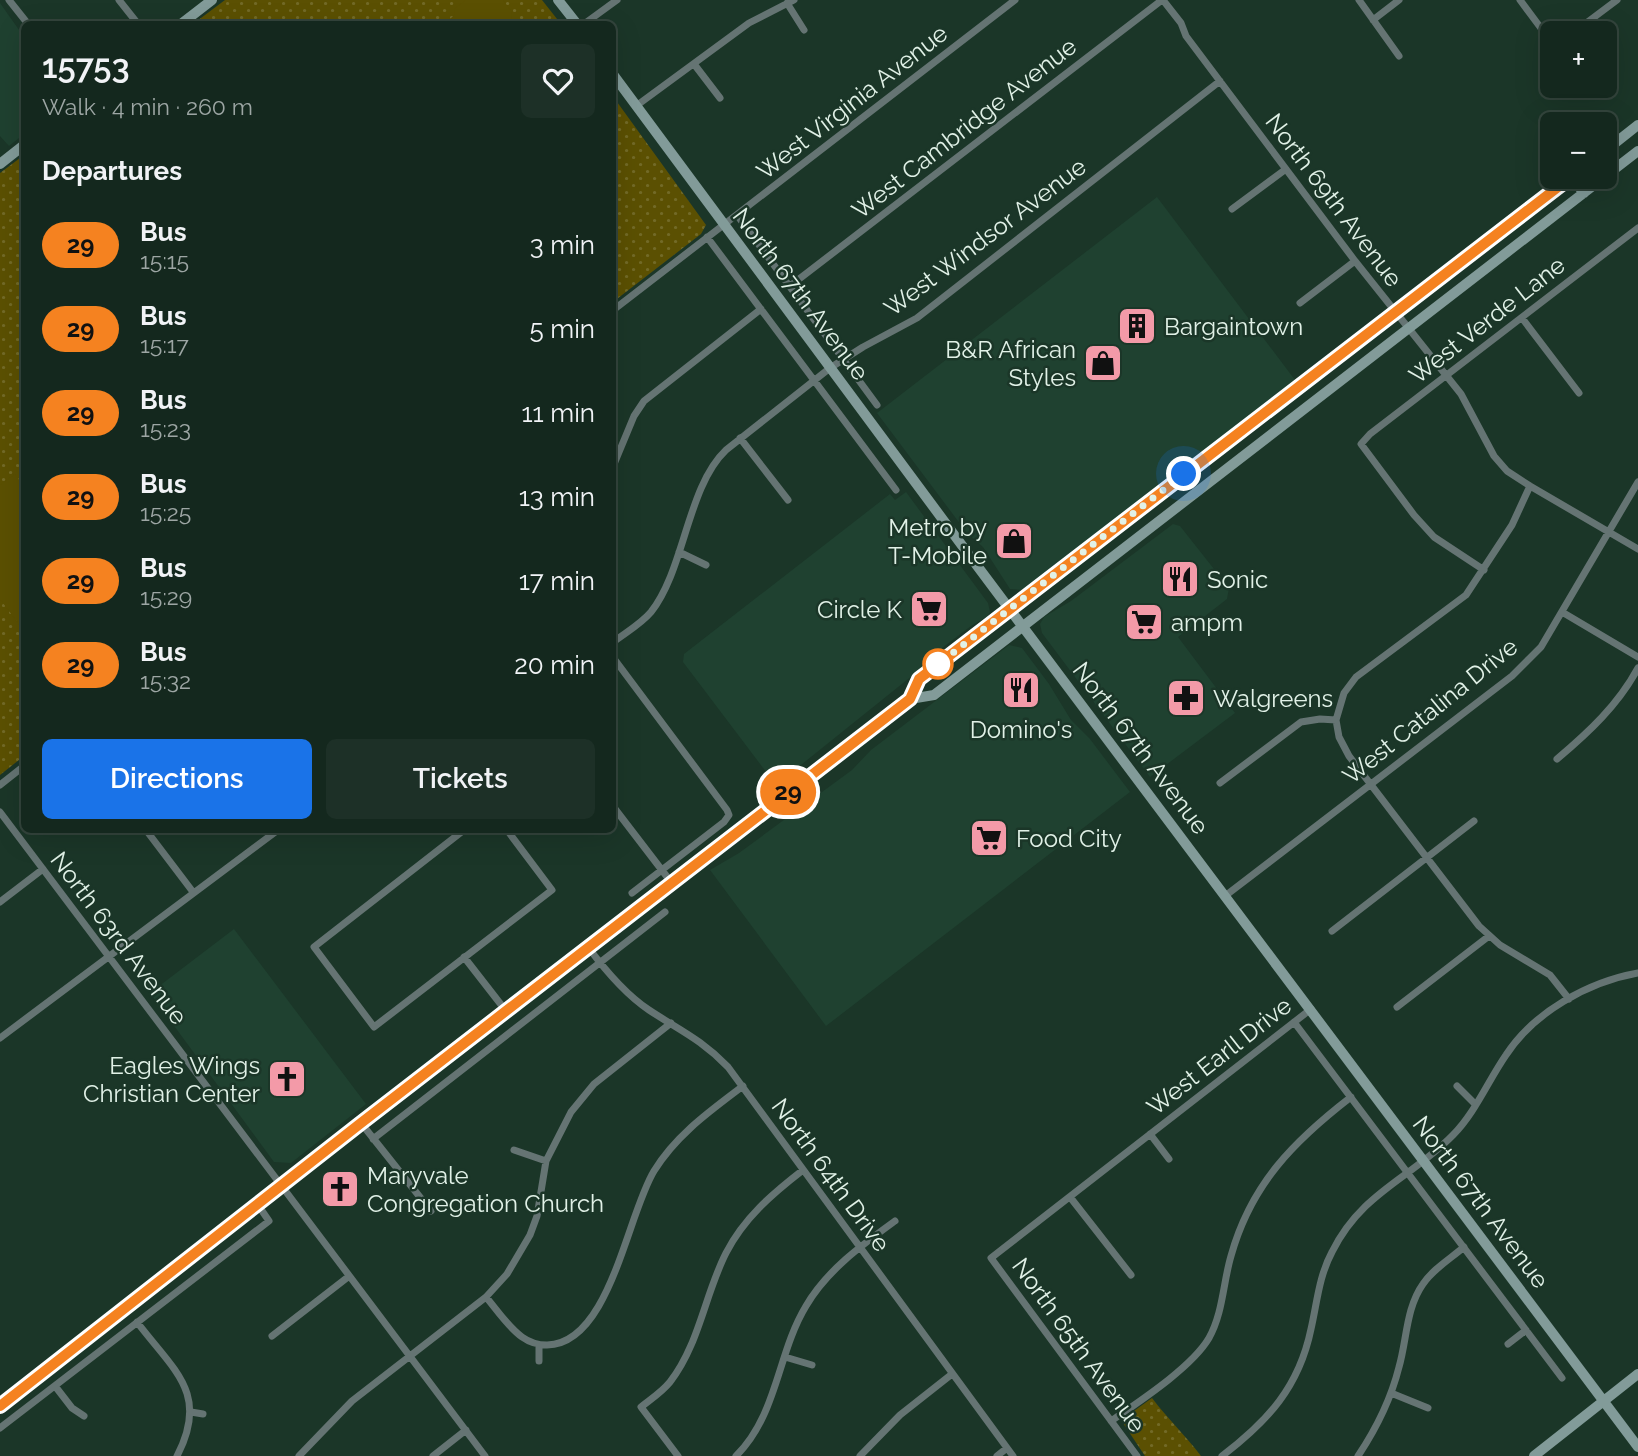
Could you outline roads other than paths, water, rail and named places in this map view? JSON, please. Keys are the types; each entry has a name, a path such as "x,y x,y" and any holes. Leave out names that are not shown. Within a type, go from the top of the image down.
{"main road":[{"path":"185,21 212,0"},
{"path":"558,0 575,21"},
{"name":"North 67th Avenue","path":"616,78 1638,1447"},
{"path":"1617,142 1638,125"},
{"path":"0,164 21,147"},
{"path":"0,1406 671,882 910,699 934,695 1638,151"},
{"path":"910,699 919,679 1555,189"},
{"path":"1581,189 1584,193"},
{"path":"1444,275 1457,292"},
{"path":"1534,1456 1638,1374"}],"street":[{"path":"9,0 26,21"},
{"path":"120,0 136,21"},
{"path":"588,21 617,0"},
{"name":"West Virginia Avenue","path":"616,308 1015,0"},
{"name":"North 69th Avenue","path":"1163,0 1181,23 1186,36 1355,261 1468,405 1494,456 1507,471 1638,550"},
{"name":"West Cambridge Avenue","path":"790,286 1163,0"},
{"path":"1359,0 1399,56"},
{"path":"1374,20 1399,0"},
{"path":"1520,0 1540,27"},
{"path":"1589,21 1618,0"},
{"path":"636,106 749,23 790,1 804,30"},
{"path":"694,64 720,98"},
{"name":"West Windsor Avenue","path":"616,640 652,611 718,457 830,368 863,346 917,318 1220,81"},
{"path":"1232,209 1286,169"},
{"name":"North 67th Avenue","path":"737,215 877,405"},
{"name":"West Verde Lane","path":"1484,570 1434,537 1414,516 1361,444 1370,434 1638,228"},
{"name":"North 67th Avenue","path":"707,237 896,489"},
{"path":"1300,303 1355,261"},
{"path":"616,459 634,416 644,401 761,309"},
{"path":"1522,318 1579,393"},
{"path":"740,438 788,500"},
{"name":"West Catalina Drive","path":"1225,896 1512,676 1541,647 1638,482"},
{"path":"1531,486 1523,506 1466,596 1356,677 1344,693 1336,729 1343,745 1371,784 1489,936 1550,975 1569,999"},
{"path":"679,552 706,565"},
{"path":"1562,612 1638,657"},
{"path":"616,661 729,815 632,893"},
{"path":"1557,759 1603,718 1621,696 1638,668"},
{"path":"1220,783 1301,722 1336,720"},
{"path":"0,785 21,768"},
{"path":"616,810 671,882"},
{"name":"North 63rd Avenue","path":"0,812 485,1456"},
{"path":"1332,931 1474,821"},
{"path":"148,833 193,892"},
{"path":"0,1038 274,833"},
{"path":"460,833 314,947 373,1027 552,890 509,833"},
{"path":"0,902 43,869"},
{"path":"373,1139 665,912"},
{"path":"1397,1007 1489,936"},
{"name":"North 64th Drive","path":"588,947 635,999 697,1038 718,1056 743,1086 1013,1456"},
{"path":"464,957 506,1011"},
{"path":"1222,1456 1264,1421 1284,1395 1301,1365 1318,1289 1331,1252 1363,1207 1454,1134 1514,1044 1527,1029 1569,999 1610,980 1638,973"},
{"name":"West Earll Drive","path":"991,1258 1311,1009"},
{"name":"North 67th Avenue","path":"1294,1022 1562,1378"},
{"path":"299,1456 352,1401 486,1297 507,1274 530,1235 537,1216 546,1161 571,1112 594,1084 671,1023"},
{"path":"486,1297 523,1338 539,1345 563,1343 586,1325 617,1266 643,1191 661,1161 699,1120 743,1086"},
{"path":"1457,1086 1475,1104"},
{"path":"1111,1421 1190,1361 1204,1345 1217,1318 1236,1239 1256,1196 1286,1153 1320,1120 1351,1097"},
{"path":"361,1123 431,1211"},
{"name":"West Earll Drive","path":"1150,1134 1169,1158"},
{"path":"514,1150 546,1161"},
{"path":"678,1456 641,1407 668,1385 680,1366 733,1241 764,1201 803,1170"},
{"path":"1070,1197 1131,1275"},
{"path":"0,1428 269,1221 258,1205"},
{"path":"736,1456 757,1429 769,1407 795,1329 810,1300 838,1267 895,1222"},
{"path":"1358,1456 1391,1393 1399,1369 1409,1315 1419,1290 1433,1273 1464,1247"},
{"name":"North 65th Avenue","path":"991,1258 1137,1456"},
{"path":"272,1336 348,1277"},
{"path":"137,1322 180,1378 188,1394 191,1412 189,1426 177,1456"},
{"name":"North 67th Avenue","path":"1508,1344 1526,1330"},
{"path":"539,1345 539,1361"},
{"path":"785,1357 812,1365"},
{"path":"860,1456 900,1415 952,1374"},
{"path":"55,1386 72,1408 84,1416"},
{"path":"1391,1393 1428,1408"},
{"path":"191,1412 203,1414"},
{"path":"433,1456 466,1430"},
{"path":"998,1456 1007,1448"}],"place":[{"name":"Bargaintown","path":"1137,326"},
{"name":"B&R African Styles","path":"1103,363"},
{"name":"Metro by T-Mobile","path":"1014,541"},
{"name":"Sonic","path":"1180,579"},
{"name":"Circle K","path":"929,609"},
{"name":"ampm","path":"1144,622"},
{"name":"Domino's","path":"1021,690"},
{"name":"Walgreens","path":"1186,698"},
{"name":"Food City","path":"989,838"},
{"name":"Eagles Wings Christian Center","path":"287,1079"},
{"name":"Maryvale Congregation Church","path":"340,1189"}]}
